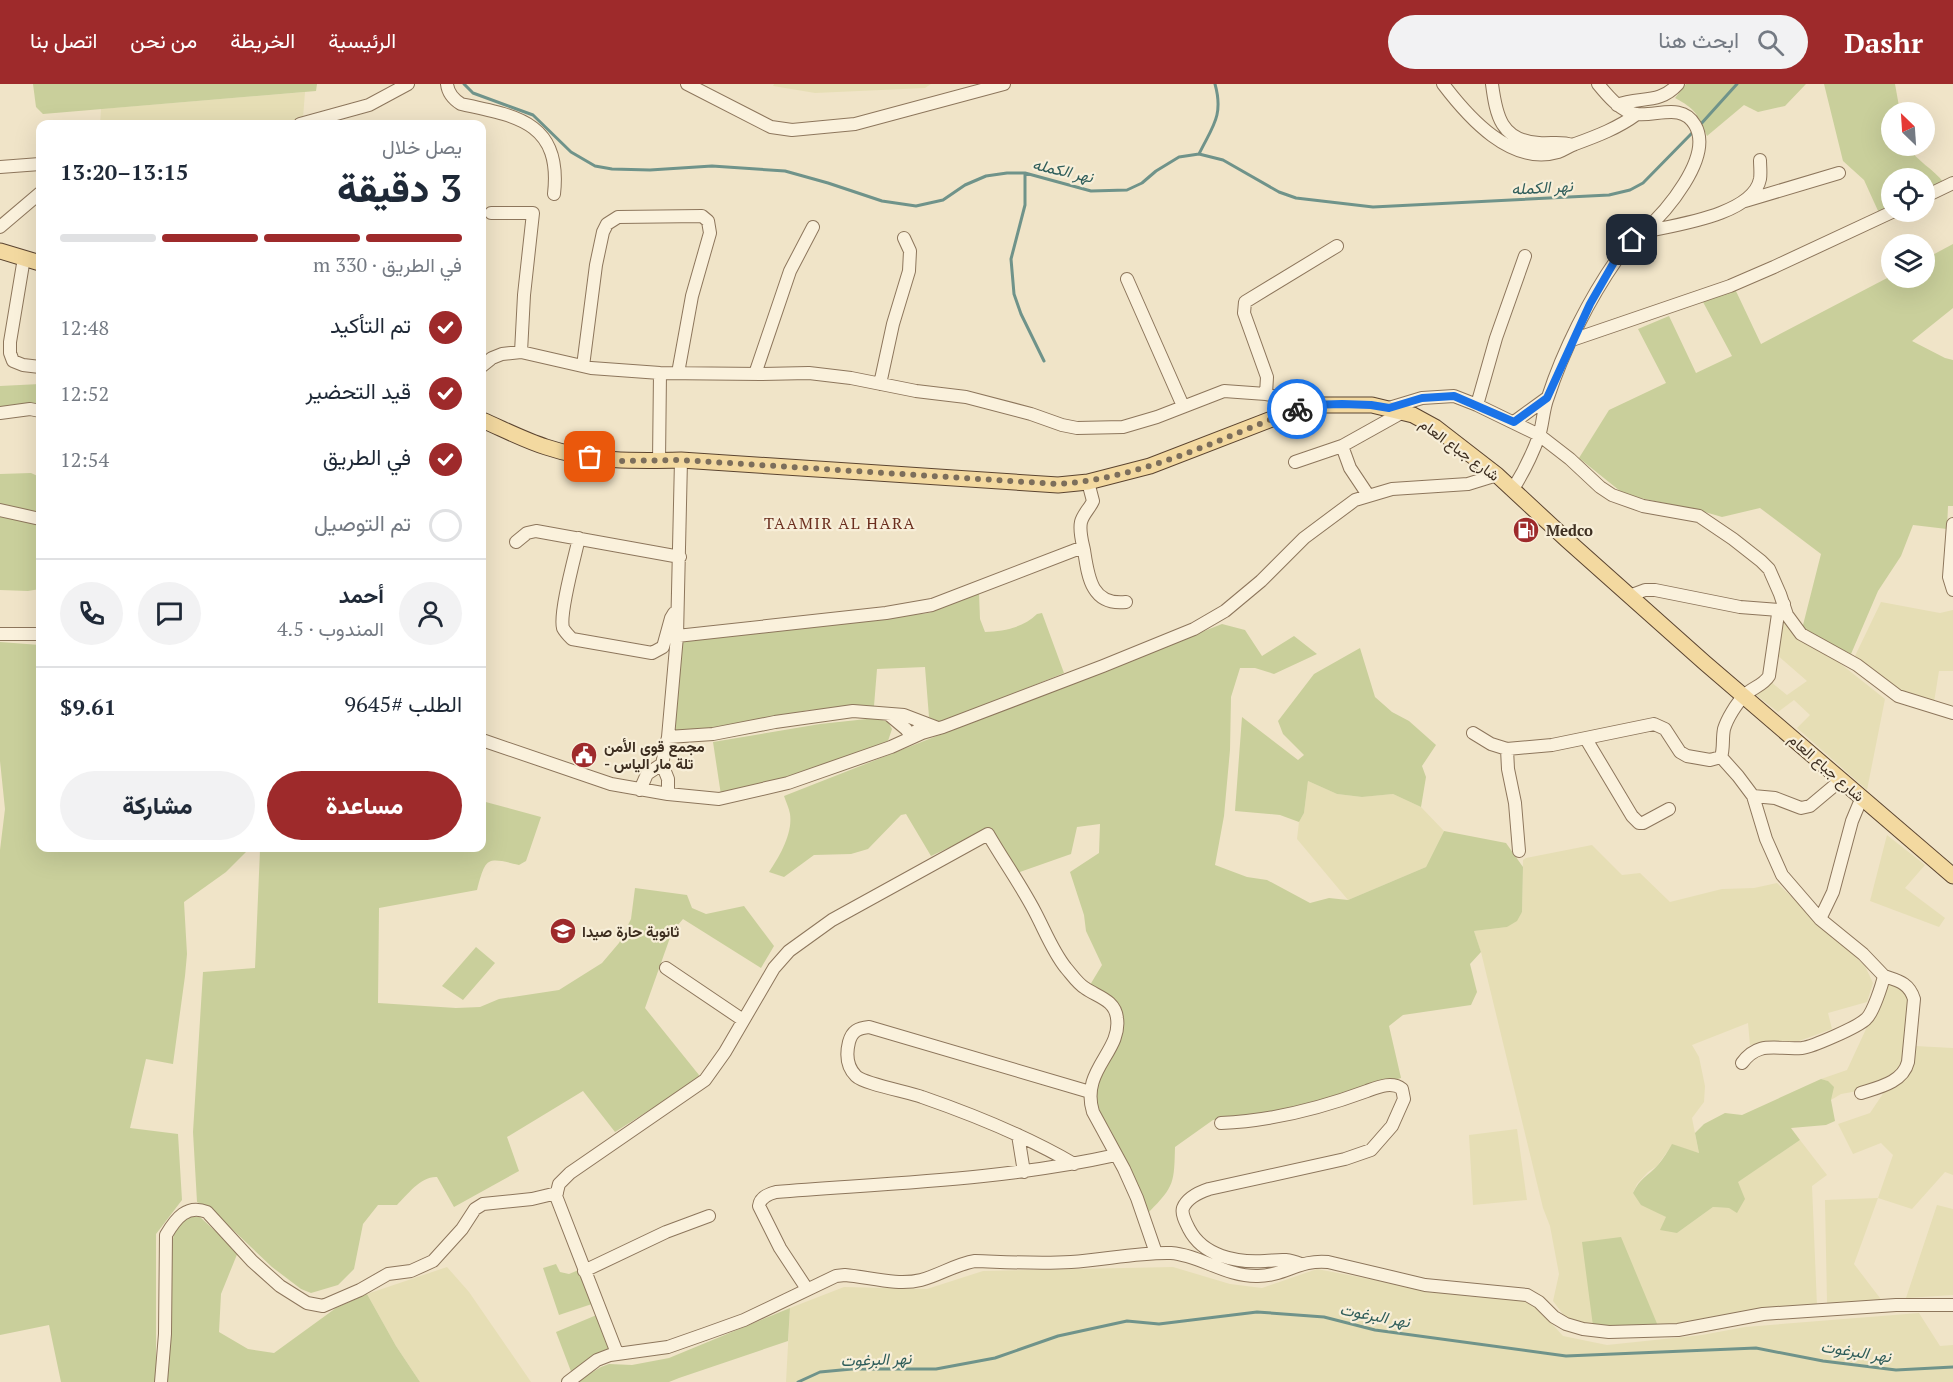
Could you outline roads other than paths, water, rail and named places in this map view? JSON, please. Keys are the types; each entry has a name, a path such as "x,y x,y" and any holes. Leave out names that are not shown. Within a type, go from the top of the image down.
{"main road":[{"path":"0,251 36,262"},
{"name":"شارع جباع العام","path":"486,422 547,448 621,461 681,460 930,478 1058,484 1088,482 1150,466 1308,405 1371,405 1396,410 1436,427 1497,474 1743,697 1953,876"}],"street":[{"path":"315,120 369,105 408,84"},
{"path":"447,84 449,93 461,104 483,108 526,122 542,133 551,150 554,194"},
{"path":"687,84 771,127 792,130 855,124 1004,84"},
{"path":"1443,84 1475,120 1513,148 1542,154 1559,152 1613,129 1637,114 1655,112 1681,113 1690,118 1695,125 1699,146 1694,168 1643,232 1632,240 1617,257 1590,304 1547,398 1539,435 1524,472 1513,489"},
{"path":"1492,84 1502,127 1520,139 1538,143 1564,142 1572,145"},
{"path":"1598,84 1617,105 1637,114"},
{"path":"1617,105 1626,101 1662,96 1672,91 1678,84"},
{"path":"1744,201 1755,191 1760,180 1760,160"},
{"path":"0,167 36,164"},
{"path":"1643,232 1704,218 1744,201 1839,173"},
{"path":"1935,192 1953,183"},
{"path":"0,226 36,196"},
{"path":"491,213 533,213 524,295 521,352"},
{"path":"583,366 596,265 607,224 618,218 702,216 708,221 711,233 692,296 678,373"},
{"path":"1572,340 1730,286 1881,217"},
{"path":"755,374 790,271 813,227"},
{"path":"880,384 893,324 909,271 910,251 904,238"},
{"path":"1266,394 1267,377 1244,313 1245,302 1337,246"},
{"path":"1477,405 1496,338 1525,256"},
{"path":"24,258 10,353 13,361 36,367"},
{"path":"1127,279 1183,406"},
{"path":"486,364 502,354 521,352 583,366 660,373 809,372 916,391 966,397 1031,414 1062,426 1077,428 1123,427 1157,417 1224,391 1266,394 1299,400 1308,405"},
{"path":"659,461 660,373"},
{"path":"1295,462 1342,446 1396,410 1422,398 1454,396 1539,435 1612,495 1643,506 1699,516 1714,525 1768,569 1781,607 1802,634 1857,665 1898,696 1953,713"},
{"path":"1514,422 1547,398"},
{"path":"0,413 36,411"},
{"path":"1342,446 1350,468 1368,495"},
{"path":"668,794 668,779 662,764 668,737 677,636 681,460"},
{"path":"486,741 611,784 640,790 719,799 752,793 788,783 897,744 1103,666 1194,628 1225,611 1324,523 1355,500 1402,488 1468,484 1497,474"},
{"path":"1088,482 1093,501 1082,519 1080,531 1090,583 1099,595 1113,601 1126,602"},
{"path":"0,510 36,518"},
{"path":"1953,524 1949,577 1953,590"},
{"path":"516,542 527,533 536,531 680,557"},
{"path":"579,538 566,596 563,622 563,630 572,639 652,653 663,647 671,618 677,610"},
{"path":"677,636 886,613 932,605 1083,547"},
{"path":"1629,596 1645,590 1655,590 1740,607 1781,607"},
{"path":"1721,757 1724,746 1724,729 1743,697 1766,681 1769,676 1781,607"},
{"path":"0,634 36,634"},
{"path":"668,737 713,734 853,711 904,715 939,728"},
{"path":"888,714 912,737"},
{"path":"912,719 916,724 912,737"},
{"path":"897,744 901,734 899,723"},
{"path":"1473,733 1491,744 1507,748 1552,745 1654,724 1665,729 1680,752 1687,756 1710,760 1721,757"},
{"path":"1586,739 1632,816 1639,823 1669,809"},
{"path":"1507,748 1519,851"},
{"path":"1721,757 1753,796 1766,839 1782,875 1820,919 1863,954 1882,971 1884,976 1871,1012 1864,1021 1805,1047 1758,1049 1749,1053 1742,1063"},
{"path":"640,790 647,774 662,764"},
{"path":"1753,796 1774,798 1801,808 1810,806 1841,780"},
{"path":"1820,919 1833,892 1852,821 1862,797"},
{"path":"617,1353 584,1271 557,1193 559,1184 570,1173 705,1080 725,1052 774,968 789,951 842,915 988,834 1034,910 1061,961 1083,987 1106,999 1117,1016 1118,1030 1090,1092 1093,1112 1137,1198 1156,1253"},
{"path":"666,968 743,1020"},
{"path":"1861,1093 1895,1080 1906,1070 1908,1062 1914,999 1912,991 1904,983 1884,976"},
{"path":"1074,1164 1042,1145 1018,1135 924,1098 859,1079 848,1064 848,1046 850,1038 860,1028 869,1027 1090,1092"},
{"path":"1221,1123 1293,1113 1335,1103 1382,1086 1397,1085 1402,1089 1404,1099 1392,1126 1371,1150 1345,1159 1209,1189 1193,1197 1184,1207 1182,1213 1190,1231 1200,1245 1216,1254 1228,1259 1245,1261 1287,1258 1301,1264"},
{"path":"1018,1135 1024,1172"},
{"path":"807,1289 766,1223 759,1206 761,1198 776,1192 1024,1172 1116,1155"},
{"path":"161,1382 165,1334 166,1235 188,1211 198,1208 207,1212 252,1261 280,1286 307,1303 323,1306 360,1290 388,1274 411,1271 433,1261 462,1229 475,1209 483,1204 532,1200 557,1193"},
{"path":"584,1271 666,1232 709,1216"},
{"path":"568,1382 597,1360 617,1353 644,1352 668,1347 744,1320 823,1281 845,1275 910,1282 975,1261 1070,1262 1174,1253 1238,1275 1274,1274 1314,1260 1425,1285 1527,1295 1566,1324 1582,1329 1609,1332 1678,1330 1763,1314 1896,1305 1953,1305"}],"waterway":[{"name":"نهر الكمله","path":"464,84 473,93 533,115 571,152 595,166 650,170 712,166 785,171 882,201 916,206 943,200 965,185 986,176 1007,173 1025,173 1091,191 1127,190 1142,183 1179,157 1199,154 1223,160 1279,192 1296,198 1373,207 1609,195 1630,190 1643,183 1693,132"},
{"path":"1199,154 1217,113 1215,84"},
{"name":"نهر الكمله","path":"1700,125 1737,84"},
{"path":"1025,173 1025,205 1011,259 1014,294 1044,361"},
{"name":"نهر البرغوت","path":"798,1382 820,1372 852,1369 936,1369 995,1358 1058,1336 1127,1321 1159,1324 1257,1312 1324,1317 1375,1330 1566,1356 1756,1348 1823,1361 1896,1370 1953,1367"}],"place":[{"name":"Medco","path":"1526,530"},
{"name":"مجمع قوى الأمن - تلة مار الياس","path":"584,755"},
{"name":"ثانوية حارة صيدا","path":"563,931"}],"district":[{"name":"TAAMIR AL HARA","path":"840,523"}]}
